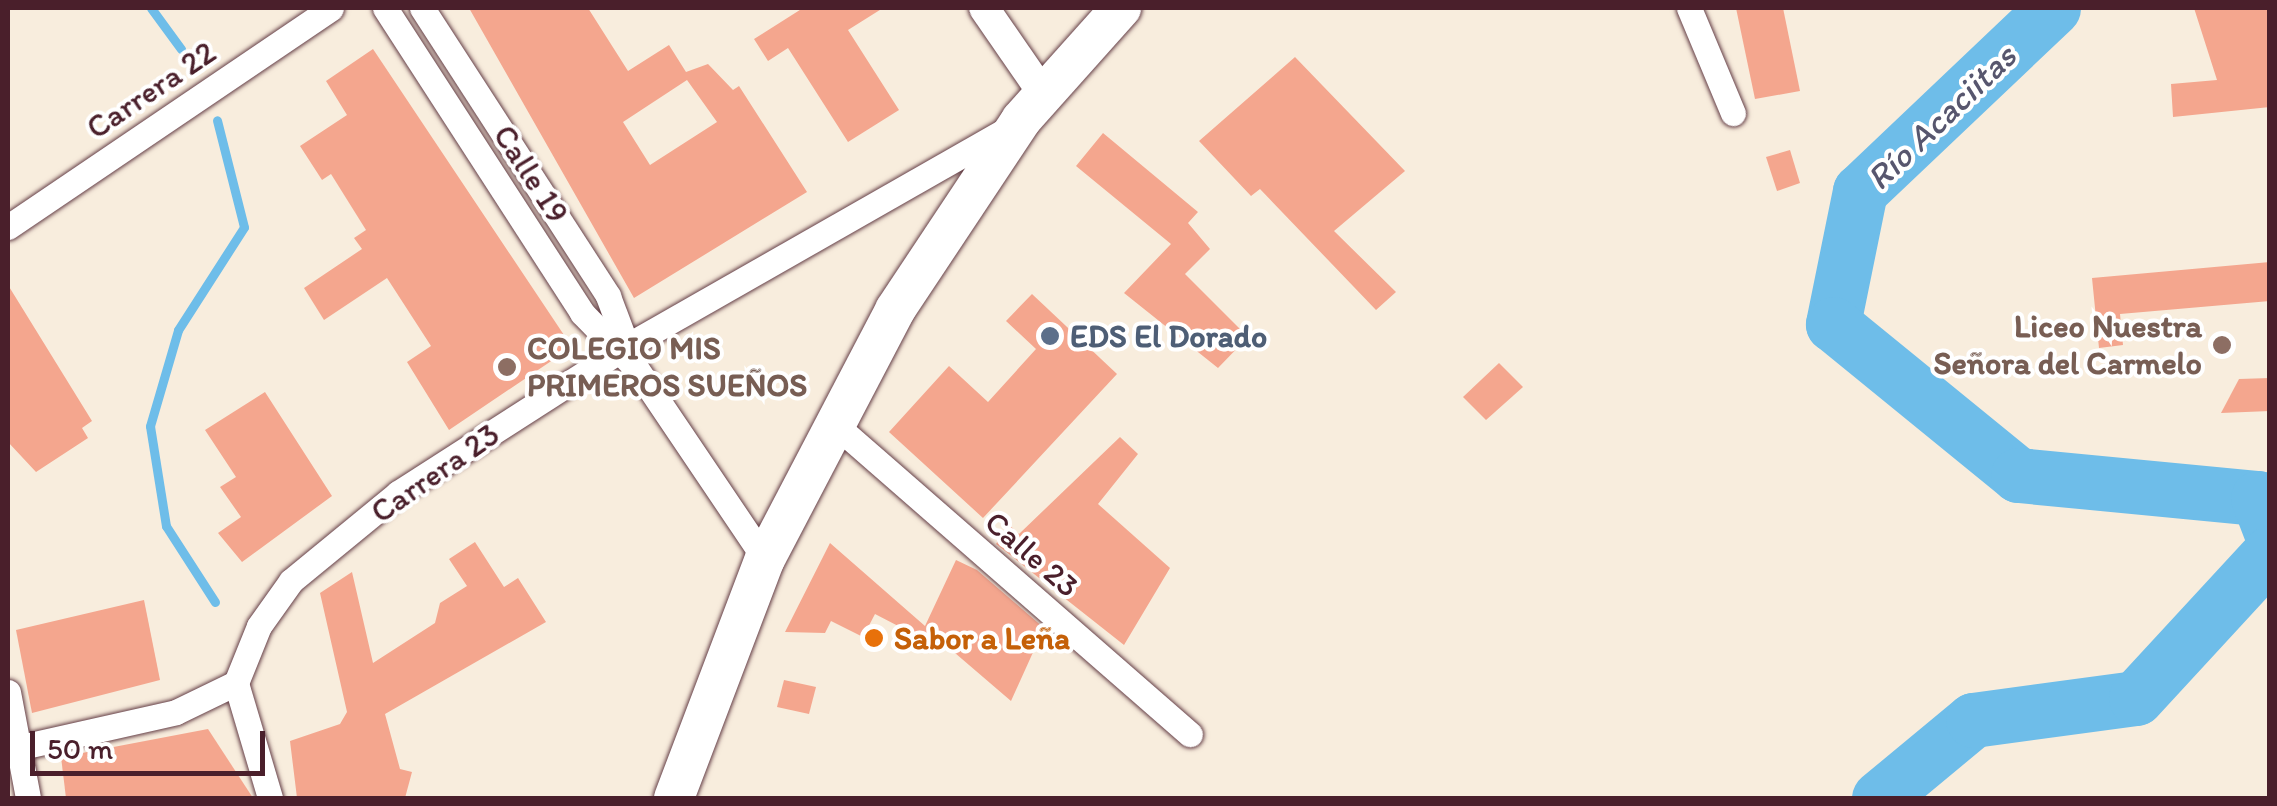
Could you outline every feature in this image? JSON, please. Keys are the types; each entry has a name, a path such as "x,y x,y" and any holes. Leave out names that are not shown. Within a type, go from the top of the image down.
{"main road":[{"name":"Carrera 23","path":"1032,107 1121,8"},
{"path":"674,798 765,558 832,422 1032,107"}],"street":[{"name":"Carrera 22","path":"8,227 331,8"},
{"name":"Calle 19","path":"385,8 582,313 626,354 765,558"},
{"name":"Calle 19","path":"422,8 608,296 626,354"},
{"path":"984,8 1032,107"},
{"path":"1689,8 1733,113"},
{"name":"Carrera 23","path":"236,683 258,626 292,582 398,493 1032,107"},
{"name":"Calle 23","path":"832,422 1190,734"},
{"path":"13,749 176,712 236,683 270,798"},
{"path":"8,692 13,749 28,798"}],"building":[{"path":"469,8 588,8 628,71 669,45 686,72 708,64 733,90 739,86 807,192 634,298","holes":["687,80 717,122 650,165 623,122"]},
{"path":"803,8 883,8 848,30 899,110 848,142 788,48 768,61 754,39"},
{"path":"1736,8 1783,8 1800,91 1755,99"},
{"path":"2194,8 2270,8 2270,107 2173,117 2171,84 2217,80"},
{"path":"373,49 572,347 449,430 407,362 431,346 387,278 324,320 304,288 362,249 354,238 366,230 331,174 322,180 300,146 347,115 326,81"},
{"path":"1295,57 1405,171 1334,231 1396,292 1376,310 1260,189 1251,196 1199,141"},
{"path":"1103,133 1198,212 1188,223 1210,249 1185,274 1248,337 1218,368 1124,293 1171,244 1076,166"},
{"path":"1790,150 1800,183 1777,191 1766,157"},
{"path":"2270,262 2270,301 2120,314 2123,345 2099,348 2092,278"},
{"path":"8,285 92,421 82,428 88,438 36,472 8,442"},
{"path":"1032,294 1117,374 983,518 889,432 949,366 988,402 1036,349 1006,321"},
{"path":"1499,363 1523,387 1486,420 1463,397"},
{"path":"2270,378 2270,411 2221,413 2239,379"},
{"path":"265,392 332,496 242,562 218,533 241,517 220,487 236,477 205,430"},
{"path":"1120,437 1138,454 1098,504 1170,568 1124,645 996,544 1008,524 1019,534"},
{"path":"475,542 504,587 518,578 546,622 385,714 400,769 412,772 405,798 297,798 290,741 340,724 347,712 320,593 352,572 373,663 435,623 440,603 467,586 449,559"},
{"path":"830,543 925,626 956,560 977,570 1044,628 1011,701 934,635 929,642 875,614 863,637 831,621 825,633 785,632"},
{"path":"144,600 160,680 32,713 16,630"},
{"path":"784,680 816,687 809,714 777,707"},
{"path":"208,729 253,798 66,798 61,757"}],"waterway":[{"path":"151,8 181,49"},
{"name":"Río Acaciitas","path":"2053,8 1860,191 1833,324 2018,475 2258,498 2270,529"},
{"path":"215,602 166,526 150,426 178,330 244,227 217,120"},
{"name":"Río Acaciitas","path":"1879,798 1973,720 2136,698 2270,553"}],"place":[{"name":"EDS El Dorado","path":"1050,336"},
{"name":"Liceo Nuestra Señora del Carmelo","path":"2222,345"},
{"name":"COLEGIO MIS PRIMEROS SUEÑOS","path":"507,367"},
{"name":"Sabor a Leña","path":"874,638"}]}
